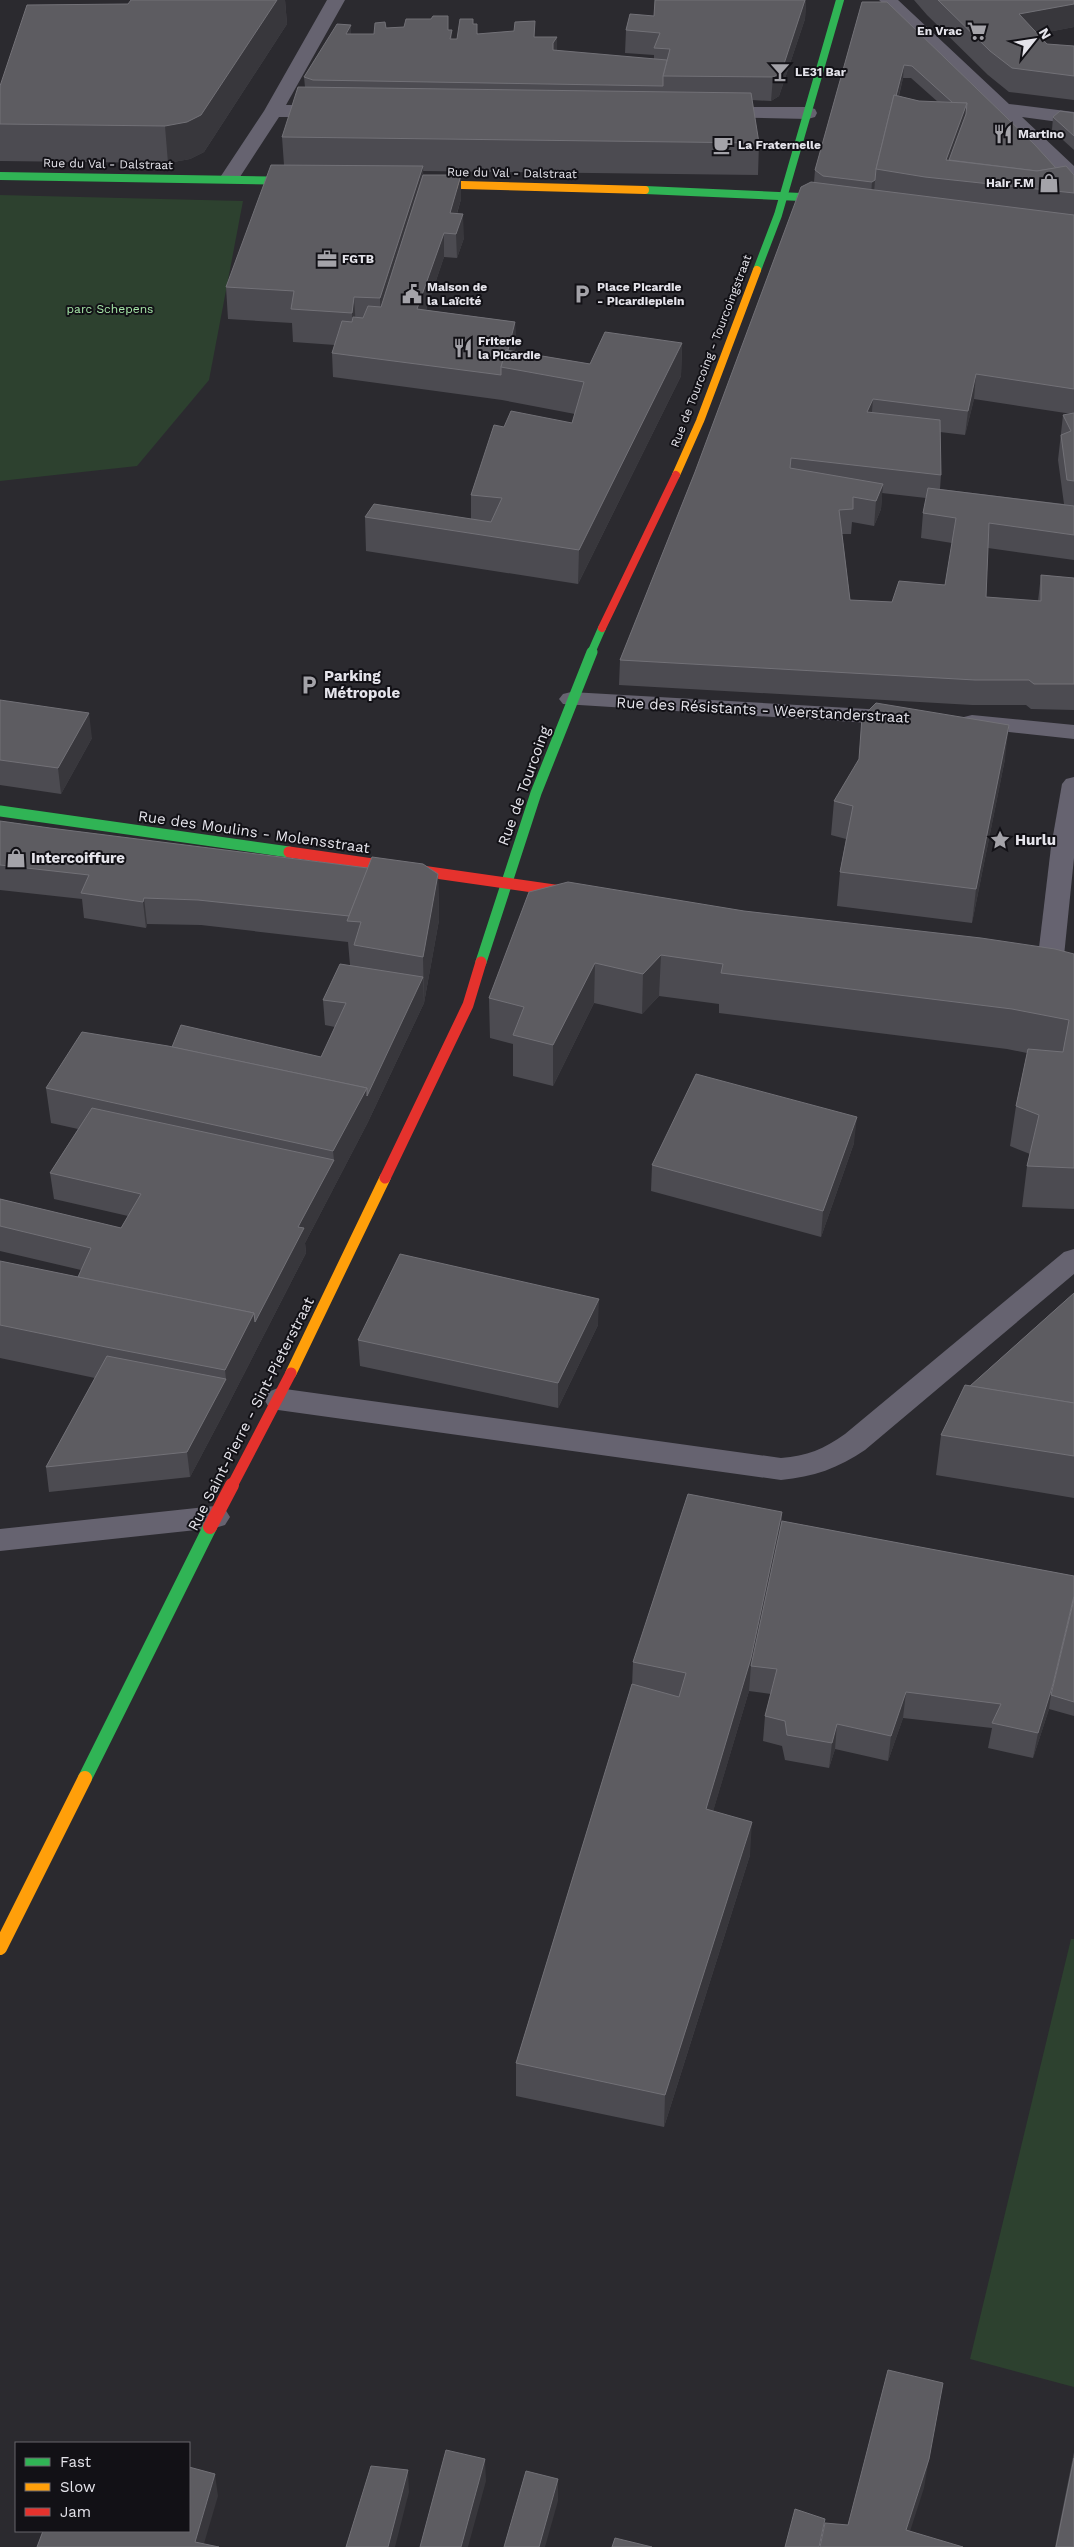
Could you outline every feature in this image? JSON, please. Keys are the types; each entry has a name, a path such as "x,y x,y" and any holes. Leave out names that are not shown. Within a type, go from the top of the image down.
{"street":[{"path":"229,179 273,111 336,0"},
{"name":"Rue de Tourcoing - Tourcoingstraat","path":"572,699 589,656 676,476 696,430 784,195 840,0"},
{"path":"888,0 1074,176"},
{"path":"1005,109 1074,118"},
{"path":"273,111 352,111"},
{"path":"696,112 808,113"},
{"name":"Rue du Val - Dalstraat","path":"0,176 318,182"},
{"name":"Rue du Val - Dalstraat","path":"416,184 784,195 813,198"},
{"name":"Rue des Résistants - Weerstanderstraat","path":"572,699 926,720"},
{"name":"Rue de Tourcoing","path":"504,883 572,699"},
{"path":"955,721 1074,732"},
{"path":"1053,956 1063,848 1074,784"},
{"name":"Rue des Moulins - Molensstraat","path":"0,811 589,895"},
{"name":"Rue Saint-Pierre - Sint-Pieterstraat","path":"0,1948 215,1517 278,1399 468,1005 504,883"},
{"path":"278,1399 781,1469 804,1467 822,1463 854,1442 1074,1259"},
{"path":"0,1540 215,1517"}],"green space":[{"name":"parc Schepens","path":"0,195 243,201 209,380 137,466 0,481"},
{"path":"1071,1939 1074,1939 1074,2387 970,2359"}],"building":[{"path":"131,0 277,0 201,115 187,122 165,126 0,124 0,86 27,5 128,4"},
{"path":"655,0 805,0 781,73 773,77 663,76 670,49 654,48 660,33 626,30 630,14 654,16"},
{"path":"938,0 1074,0 1074,4 1019,14 1047,44 1074,46 1074,76 1012,68 990,51"},
{"path":"862,2 887,2 1035,145 1056,168 1037,171 949,160 966,114 967,103 953,103 912,66 904,65 896,96 894,95 875,180 872,182 823,176 815,170"},
{"path":"433,16 448,16 448,30 452,30 450,39 457,39 460,19 473,19 473,24 477,24 477,34 514,31 515,22 535,21 534,37 557,37 553,43 553,50 667,60 663,76 663,86 313,80 304,77 337,24 351,25 346,34 374,34 375,23 385,22 386,28 404,27 406,19 431,19"},
{"path":"298,87 751,93 759,143 282,137"},
{"path":"894,95 919,101 967,103 946,160 1037,171 1066,166 1074,175 1074,193 925,177 876,169"},
{"path":"1060,111 1074,113 1074,136 1053,117"},
{"name":"FGTB","path":"271,165 423,166 380,298 354,297 352,313 291,309 294,291 226,287"},
{"path":"423,175 461,175 450,213 463,214 456,234 444,233 417,309 515,322 508,350 506,350 501,367 501,375 332,353 342,321 352,322 353,317 363,318 368,306 381,307"},
{"path":"811,182 1074,215 1074,389 976,374 968,411 873,399 867,412 940,420 941,475 791,458 790,468 883,484 876,501 853,497 853,509 839,510 850,600 892,602 899,581 945,585 956,518 923,513 928,488 1074,506 1074,535 989,523 986,597 1041,601 1041,575 1074,578 1074,684 1034,684 1029,680 975,680 620,660 695,472 801,187"},
{"path":"605,332 682,343 579,550 365,517 374,504 491,522 502,498 471,495 494,425 504,427 511,411 572,423 584,382 501,367 506,350 590,364"},
{"path":"1074,413 1074,481 1067,480 1061,435 1071,431 1063,415"},
{"path":"0,700 89,713 58,768 0,760"},
{"path":"876,703 1009,725 976,889 840,872 853,806 834,801 859,759 862,717"},
{"path":"0,821 368,868 349,916 198,900 144,898 143,902 81,893 89,875 0,865"},
{"path":"372,857 423,864 438,874 423,957 354,945 361,922 347,921"},
{"path":"568,882 744,911 981,938 1055,949 1074,954 1074,1168 1027,1166 1039,1115 1016,1106 1028,1049 1063,1052 1069,1020 1012,1009 721,973 723,964 661,955 643,974 595,963 553,1045 513,1035 524,1007 489,998 529,892"},
{"path":"340,964 423,977 367,1096 367,1088 172,1047 181,1025 321,1057 346,1003 323,1000"},
{"path":"82,1032 168,1046 367,1088 333,1151 46,1088"},
{"path":"696,1074 857,1117 823,1211 652,1165"},
{"path":"92,1108 334,1160 298,1227 304,1228 255,1322 254,1313 78,1277 91,1248 0,1226 0,1199 121,1228 141,1194 50,1173"},
{"path":"400,1254 599,1299 558,1383 358,1340"},
{"path":"0,1261 254,1313 225,1370 106,1347 0,1325"},
{"path":"1074,1293 1074,1403 970,1386"},
{"path":"107,1356 226,1379 187,1452 46,1467"},
{"path":"965,1385 1074,1403 1074,1456 941,1435"},
{"path":"688,1494 782,1512 751,1658 706,1809 752,1822 665,2095 516,2063 632,1684 679,1697 686,1673 633,1662"},
{"path":"782,1521 1074,1576 1074,1596 1053,1684 1038,1733 992,1723 1001,1704 906,1692 891,1736 837,1724 832,1743 787,1735 785,1721 765,1716 777,1669 751,1666"},
{"path":"1074,1599 1074,1702 1051,1695"},
{"path":"888,2370 943,2383 929,2459 906,2530 963,2547 820,2547 825,2523 848,2525"},
{"path":"446,2450 485,2459 461,2547 420,2547"},
{"path":"1074,2458 1074,2547 1056,2547"},
{"path":"371,2466 408,2470 388,2547 346,2547"},
{"path":"190,2467 215,2474 195,2542 219,2547 37,2547 43,2532 190,2532"},
{"path":"526,2471 558,2479 539,2547 504,2547"},
{"path":"795,2509 825,2519 819,2547 785,2547"},
{"path":"615,2538 652,2547 612,2547"}],"traffic: fast":[{"path":"757,270 778,215 840,0"},
{"path":"0,176 304,181"},
{"path":"645,190 801,197"},
{"path":"481,962 507,877 536,793 602,628"},
{"path":"0,811 289,852"},
{"path":"85,1778 210,1527"}],"traffic: slow":[{"path":"424,184 645,190"},
{"path":"676,475 700,421 757,270"},
{"path":"291,1373 385,1178"},
{"path":"0,1948 85,1778"}],"traffic: jam":[{"path":"602,628 676,475"},
{"path":"289,852 582,894"},
{"path":"385,1178 468,1005 481,962"},
{"path":"210,1527 291,1373"}],"place":[{"name":"En Vrac","path":"977,31"},
{"name":"LE31 Bar","path":"780,72"},
{"name":"Martino","path":"1003,134"},
{"name":"La Fraternelle","path":"723,145"},
{"name":"Hair F.M","path":"1049,183"},
{"name":"FGTB","path":"327,259"},
{"name":"Maison de la Laïcité","path":"412,294"},
{"name":"Place Picardie - Picardieplein","path":"582,294"},
{"name":"Friterie la Picardie","path":"463,348"},
{"name":"Parking Métropole","path":"309,685"},
{"name":"Hurlu","path":"1000,840"},
{"name":"Intercoiffure","path":"16,858"}]}
